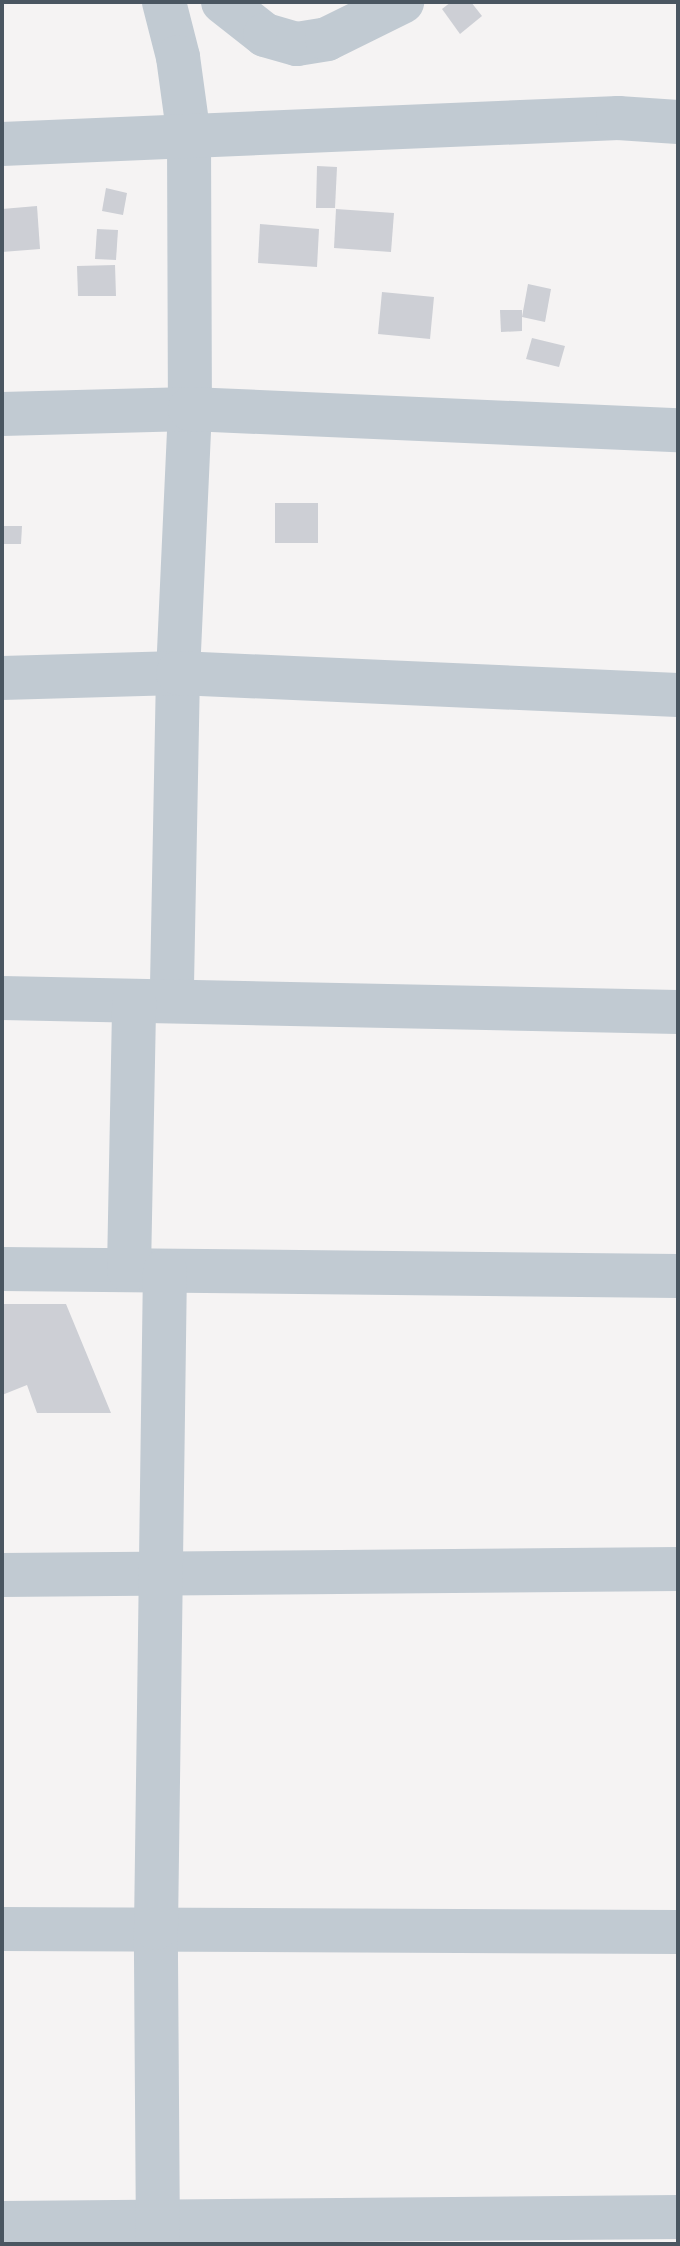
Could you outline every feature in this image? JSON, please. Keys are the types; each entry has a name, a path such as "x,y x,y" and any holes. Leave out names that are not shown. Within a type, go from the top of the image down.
{"street":[{"path":"158,2234 156,1928 161,1576 147,1271 153,1000 178,673 190,409 189,137 178,57 164,2"},
{"path":"223,2 265,35 297,44 327,39 402,2"},
{"path":"2,144 618,118 678,122"},
{"path":"2,414 190,409 678,430"},
{"path":"2,678 178,673 678,695"},
{"path":"2,998 678,1012"},
{"path":"2,1269 678,1276"},
{"path":"2,1575 161,1576 678,1569"},
{"path":"2,1929 678,1932"},
{"path":"2,2223 158,2234 678,2217"}],"building":[{"path":"451,2 471,2 482,16 460,34 442,9"},
{"path":"317,166 337,167 335,208 316,208"},
{"path":"106,188 127,193 123,215 102,211"},
{"path":"37,206 40,249 2,252 2,209"},
{"path":"336,209 394,213 391,252 334,248"},
{"path":"260,224 319,229 317,267 258,263"},
{"path":"97,229 118,230 116,260 95,259"},
{"path":"115,265 116,296 78,296 77,266"},
{"path":"528,284 551,289 545,322 522,317"},
{"path":"382,292 434,297 430,339 378,334"},
{"path":"500,310 522,310 522,331 501,332"},
{"path":"532,338 565,346 559,367 526,359"},
{"path":"275,503 318,503 318,543 275,543"},
{"path":"2,526 22,526 21,544 2,544"},
{"path":"2,1304 66,1304 111,1413 37,1413 27,1385 2,1395"}]}
